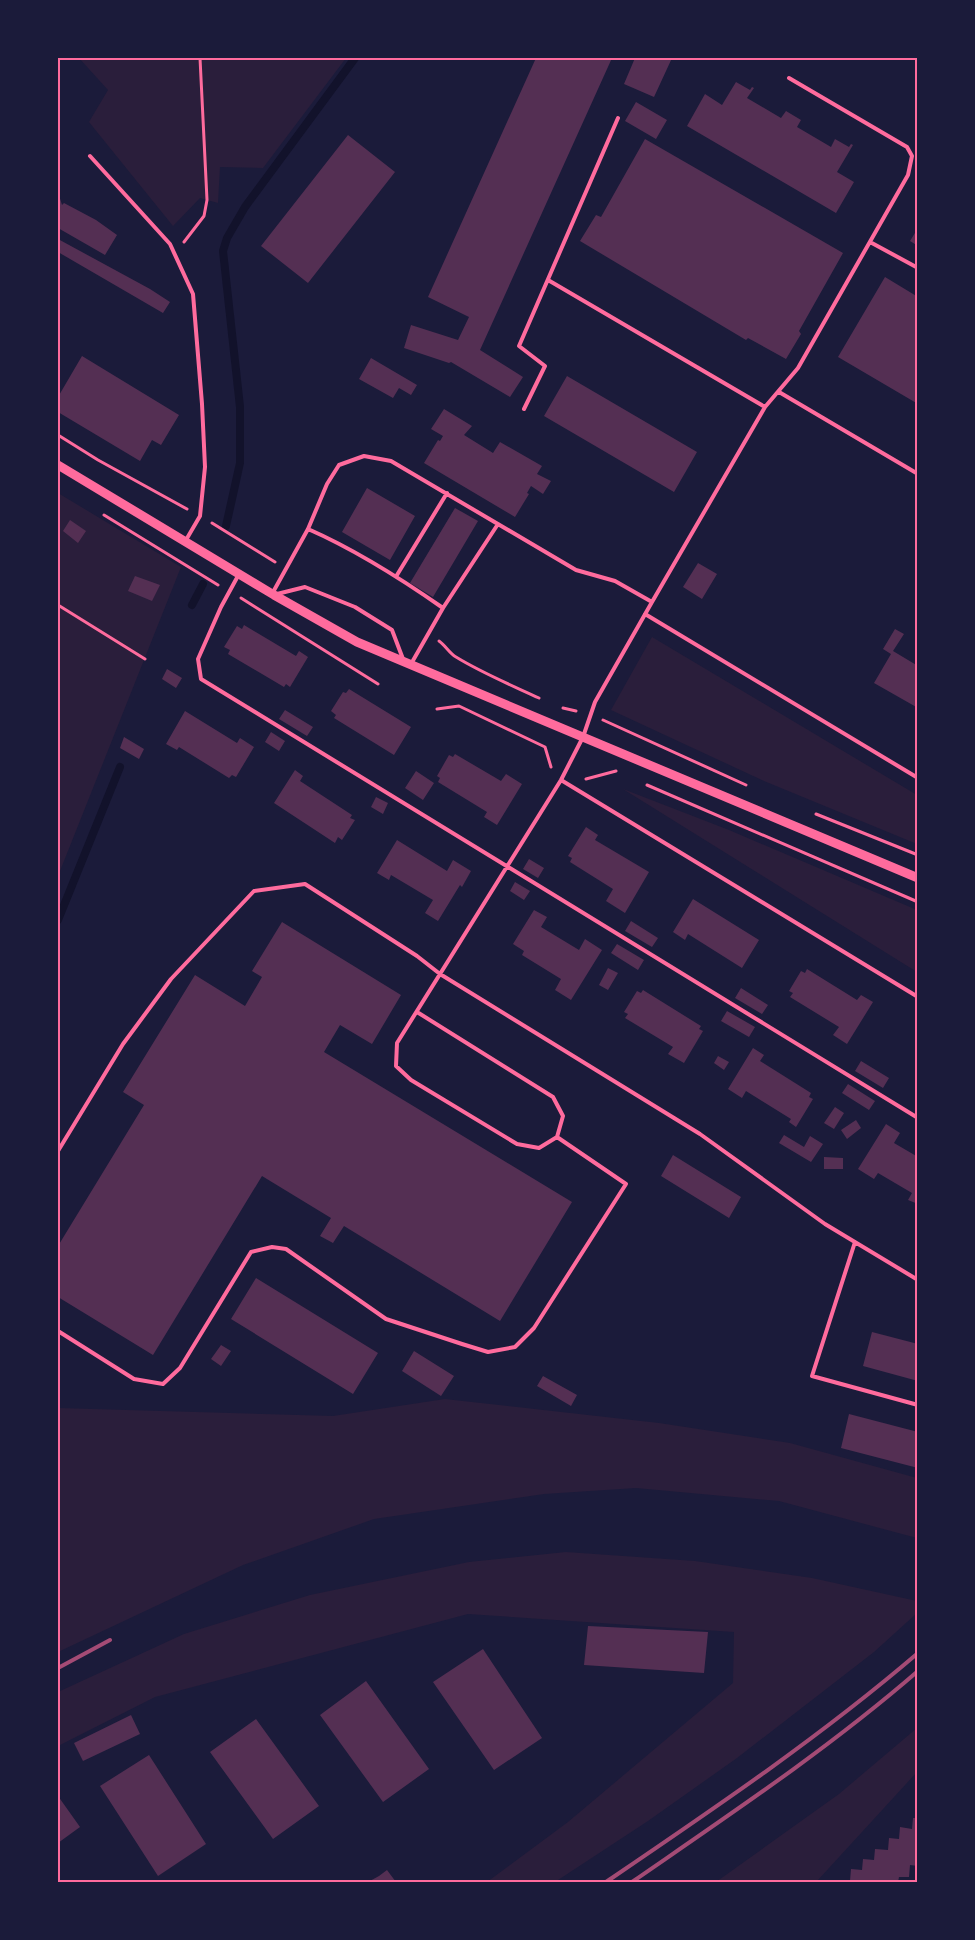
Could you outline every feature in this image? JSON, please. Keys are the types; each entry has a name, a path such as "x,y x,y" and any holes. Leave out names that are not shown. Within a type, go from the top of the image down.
{"street":[{"path":"58,465 273,595 357,642 918,878"}],"lane":[{"path":"417,1012 553,1097 563,1116 557,1137 539,1148 517,1144 411,1080 396,1066 397,1043 561,780 583,737 595,702 645,614 765,407 798,368 908,175 912,156 907,147 789,78"},
{"path":"524,409 545,366 519,346 618,118"},
{"path":"90,156 170,244 193,294 205,467 200,516 184,542"},
{"path":"870,242 918,268"},
{"path":"548,280 765,407"},
{"path":"779,392 918,474"},
{"path":"273,595 308,529 327,484 339,465 364,456 391,461 576,570 616,581 652,602"},
{"path":"397,575 446,494"},
{"path":"408,665 498,524"},
{"path":"308,529 333,540 397,575 443,608"},
{"path":"239,574 221,607 198,659 201,679 918,1118"},
{"path":"273,595 305,587 355,607 392,630 408,665"},
{"path":"645,614 918,778"},
{"path":"561,780 918,996"},
{"path":"58,1151 123,1044 171,979 254,891 305,884 418,956 440,974 700,1134 825,1224 918,1280"},
{"path":"58,1331 134,1379 163,1384 180,1368 251,1252 272,1247 286,1249 386,1318 488,1352 515,1347 534,1328 626,1184 557,1137"},
{"path":"855,1242 812,1376 918,1405"}],"path":[{"path":"174,254 204,216 207,200 200,58"},
{"path":"58,605 145,659"},
{"path":"427,634 446,646 453,656 495,678 545,700"},
{"path":"437,708 459,706 546,746 550,767 582,780 615,771 624,775"},
{"path":"562,708 591,715 750,787"},
{"path":"642,782 918,902"},
{"path":"812,812 918,855"}],"shaded area":[{"path":"79,58 346,58 263,168 220,167 218,203 200,198 173,226 89,122 108,90"},
{"path":"58,493 181,567 58,876"},
{"path":"652,637 917,795 917,844 764,781 611,710"},
{"path":"623,789 729,830 917,910 917,972"},
{"path":"445,1399 659,1423 790,1443 917,1478 917,1538 779,1501 636,1488 544,1494 374,1519 243,1565 58,1652 58,1408 333,1416"},
{"path":"566,1552 695,1561 812,1578 917,1601 917,1613 874,1652 737,1758 648,1821 555,1882 487,1882 568,1822 733,1683 734,1632 468,1614 155,1697 58,1746 58,1692 184,1634 310,1595 469,1562"},
{"path":"917,1728 917,1772 818,1882 716,1882 839,1794"}],"building":[{"path":"536,58 612,58 480,350 523,377 510,397 451,362 449,363 404,348 411,325 458,340 469,317 428,297"},
{"path":"635,58 672,58 654,97 624,84"},
{"path":"736,82 750,90 752,87 754,88 747,98 781,118 786,111 801,120 797,127 831,147 835,139 849,147 851,144 853,145 837,172 854,182 836,213 687,126 705,94 722,105"},
{"path":"636,102 667,120 656,139 625,121"},
{"path":"348,135 395,172 308,283 261,246"},
{"path":"645,139 843,253 799,331 801,334 786,359 748,338 746,340 580,241 596,215 601,217"},
{"path":"58,192 62,205 64,203 96,220 117,235 105,255 58,228"},
{"path":"918,228 918,246 910,241"},
{"path":"58,239 150,289 170,302 163,313 58,252"},
{"path":"885,277 918,297 918,404 838,357"},
{"path":"82,356 179,415 161,445 152,440 140,461 58,412 58,397"},
{"path":"371,358 417,385 411,395 399,388 393,398 359,379"},
{"path":"567,376 697,452 674,492 544,416"},
{"path":"444,409 472,426 464,435 493,453 500,442 542,466 537,474 551,481 543,494 531,486 527,493 529,494 515,517 424,463 438,440 440,441 443,436 431,429"},
{"path":"367,488 415,516 390,560 342,532"},
{"path":"455,508 478,521 433,597 410,583"},
{"path":"70,520 86,531 78,543 63,531"},
{"path":"698,563 717,574 702,599 683,587"},
{"path":"135,576 160,585 152,601 128,591"},
{"path":"244,625 296,656 299,651 308,657 290,687 286,684 284,687 228,654 230,650 224,647 237,626 242,629"},
{"path":"895,629 904,634 893,651 918,666 918,708 874,683 891,654 883,649"},
{"path":"167,669 182,678 176,688 162,679"},
{"path":"349,689 411,727 394,755 334,718 336,715 331,711 343,692 346,693"},
{"path":"285,710 313,727 307,736 279,719"},
{"path":"185,711 237,743 240,738 254,747 236,777 232,775 229,778 179,747 177,750 166,744"},
{"path":"271,732 285,741 279,751 265,742"},
{"path":"124,737 144,749 139,759 120,748"},
{"path":"455,754 501,781 506,774 522,784 497,825 484,817 487,812 438,782 440,778 437,776 449,755 453,757"},
{"path":"295,770 303,776 300,781 352,815 350,818 355,820 342,840 338,837 335,843 274,803"},
{"path":"416,771 434,783 423,800 405,788"},
{"path":"376,797 388,803 383,814 371,807"},
{"path":"586,827 598,835 595,840 649,872 625,913 606,901 613,889 570,862 572,858 568,856"},
{"path":"397,840 447,871 453,860 471,871 438,921 425,913 433,900 391,875 389,880 377,873"},
{"path":"529,859 544,868 538,878 523,869"},
{"path":"515,882 530,891 524,900 510,891"},
{"path":"693,899 759,940 742,968 688,934 685,940 673,932"},
{"path":"534,910 547,917 541,927 579,950 585,939 602,950 571,1000 555,990 561,979 522,955 524,951 513,944"},
{"path":"631,921 658,938 652,947 625,931"},
{"path":"282,922 401,995 372,1044 340,1025 324,1052 572,1202 500,1321 344,1226 333,1243 320,1236 331,1218 262,1176 153,1355 58,1297 58,1246 144,1105 123,1092 195,975 245,1006 262,977 252,971"},
{"path":"617,944 644,960 638,970 611,953"},
{"path":"608,968 618,973 608,990 599,985"},
{"path":"807,969 857,1000 861,995 873,1002 847,1044 833,1035 839,1027 790,997 793,993 789,991 801,971 805,973"},
{"path":"741,988 768,1005 762,1014 735,998"},
{"path":"643,990 701,1026 699,1029 703,1031 684,1063 668,1054 673,1047 625,1018 628,1014 624,1012 637,991 641,993"},
{"path":"727,1011 755,1027 749,1037 721,1021"},
{"path":"753,1048 764,1055 760,1061 811,1093 809,1097 813,1099 796,1127 789,1122 791,1119 746,1091 742,1098 728,1089"},
{"path":"718,1056 729,1062 724,1070 714,1063"},
{"path":"861,1061 889,1078 883,1088 855,1071"},
{"path":"848,1084 875,1101 869,1110 842,1093"},
{"path":"835,1107 844,1113 834,1129 824,1123"},
{"path":"856,1120 861,1128 847,1139 841,1130"},
{"path":"886,1124 900,1133 894,1143 918,1157 918,1204 908,1200 912,1193 878,1173 874,1179 858,1169"},
{"path":"784,1135 804,1147 810,1136 823,1144 811,1162 779,1143"},
{"path":"673,1155 741,1197 729,1218 661,1176"},
{"path":"824,1157 843,1158 843,1169 824,1169"},
{"path":"256,1278 378,1353 353,1394 231,1319"},
{"path":"872,1332 918,1344 918,1381 863,1366"},
{"path":"221,1345 231,1351 221,1366 211,1359"},
{"path":"414,1351 454,1376 441,1396 402,1371"},
{"path":"543,1376 577,1395 571,1406 537,1386"},
{"path":"849,1414 918,1432 918,1468 841,1448"},
{"path":"588,1626 708,1632 704,1673 584,1665"},
{"path":"483,1649 542,1738 494,1770 433,1682"},
{"path":"366,1681 429,1769 383,1802 320,1715"},
{"path":"131,1715 140,1734 83,1761 74,1743"},
{"path":"256,1719 319,1806 273,1839 210,1752"},
{"path":"149,1755 206,1844 158,1876 100,1786"},
{"path":"58,1796 80,1827 58,1843"},
{"path":"913,1818 918,1818 918,1866 910,1865 909,1877 899,1877 898,1882 837,1882 838,1880 850,1881 851,1869 862,1870 863,1859 874,1860 875,1849 888,1850 889,1838 899,1839 900,1827 912,1829"},
{"path":"387,1870 396,1882 368,1882 379,1876"}],"waterway":[{"path":"226,526 240,463 240,407 223,251 227,238 245,207 355,58"},
{"path":"192,605 203,584"},
{"path":"58,920 120,767"}],"railway":[{"path":"58,1668 110,1640"},
{"path":"606,1882 804,1743 918,1653"},
{"path":"632,1882 814,1754 918,1671"}]}
